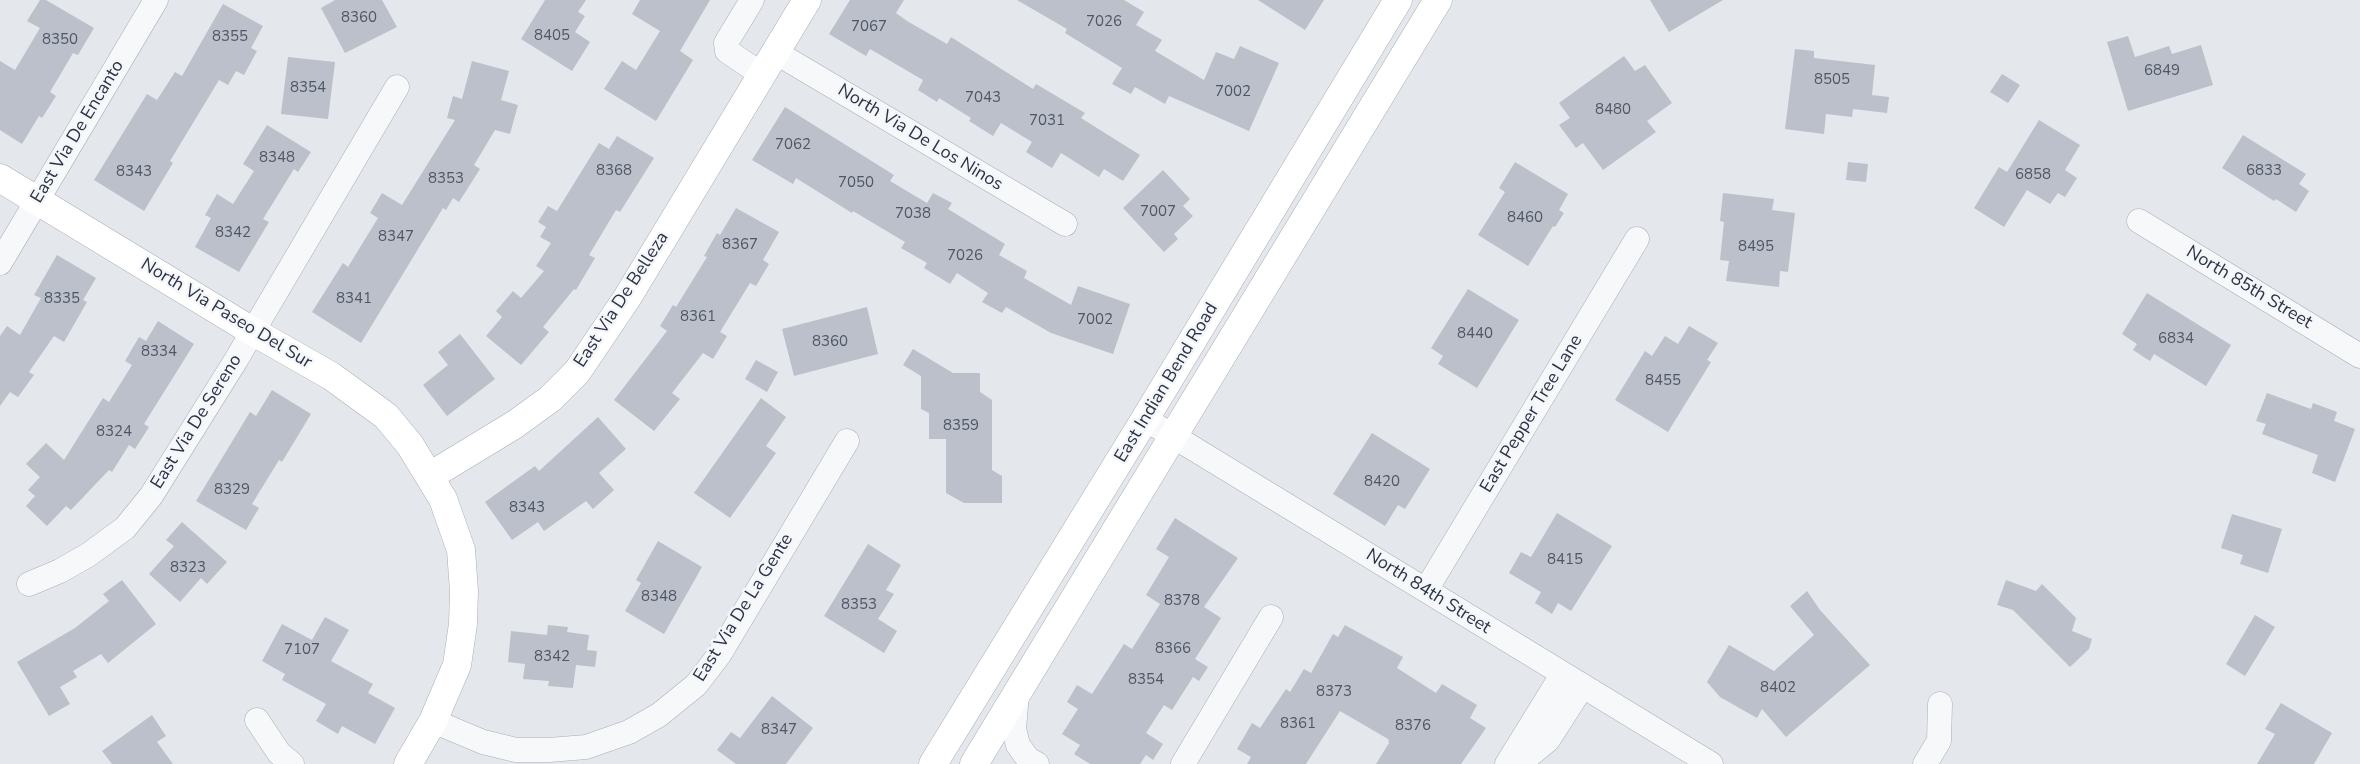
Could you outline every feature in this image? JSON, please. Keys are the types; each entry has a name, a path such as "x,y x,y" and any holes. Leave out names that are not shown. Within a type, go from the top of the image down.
{"main road":[{"name":"East Via De Belleza","path":"430,476 514,425 550,399 577,372 627,298 807,0"},
{"name":"East Indian Bend Road","path":"933,764 1145,419 1398,0"},
{"name":"East Indian Bend Road","path":"974,764 1438,0"},
{"name":"North Via Paseo Del Sur","path":"0,178 252,331 331,376 386,416 410,445 430,476"},
{"path":"408,764 433,721 457,665 463,624 464,591 460,550 443,499 430,476"}],"street":[{"name":"East Via De Encanto","path":"0,263 156,0"},
{"path":"752,0 726,43 726,51 768,63"},
{"name":"North Via De Los Ninos","path":"768,63 1065,224"},
{"name":"East Via De Sereno","path":"29,584 60,571 81,559 125,528 151,496 176,460 397,87"},
{"name":"North 85th Street","path":"2139,221 2360,356"},
{"name":"East Pepper Tree Lane","path":"1426,590 1638,239"},
{"name":"North 84th Street","path":"1145,419 1562,675 1711,764"},
{"name":"East Via De La Gente","path":"433,721 483,742 516,750 549,750 586,747 628,732 659,715 696,685 719,655 847,441"},
{"path":"1183,764 1271,617"},
{"path":"1507,764 1562,675"},
{"path":"1507,764 1520,763 1548,740 1582,687"},
{"path":"1017,694 1014,730 1018,745 1032,762"},
{"path":"1925,764 1939,741 1940,704"},
{"path":"257,720 279,753 292,764"}],"building":[{"path":"40,0 46,0 94,28 78,55 73,53 50,92 56,96 42,118 39,116 22,144 0,130 0,61 15,70 40,28 27,21"},
{"path":"335,0 382,0 397,27 345,53 321,8"},
{"path":"545,0 586,0 578,12 585,16 575,32 590,42 572,71 521,39"},
{"path":"640,0 710,0 680,51 693,60 656,121 604,89 622,61 636,70 660,31 632,14"},
{"path":"850,0 904,0 896,13 907,21 947,44 951,37 1033,89 1036,84 1085,113 1081,118 1140,155 1123,181 1104,169 1099,177 1061,153 1052,168 1026,152 1032,142 1001,123 993,136 969,121 971,118 939,98 937,102 918,90 923,80 870,49 866,56 829,34"},
{"path":"1017,0 1124,0 1144,12 1136,25 1162,40 1155,51 1204,80 1216,52 1234,59 1240,46 1279,63 1249,131 1169,96 1165,104 1135,87 1131,94 1112,84 1122,68 1065,33 1067,29"},
{"path":"1258,0 1324,0 1305,30"},
{"path":"1650,0 1723,0 1669,32"},
{"path":"223,4 263,26 251,48 257,51 244,75 236,71 228,85 219,80 170,161 173,163 144,211 94,180 147,94 157,100 175,72 182,76"},
{"path":"2128,36 2135,57 2169,46 2172,54 2201,45 2213,85 2128,111 2107,42"},
{"path":"1795,49 1814,51 1814,58 1875,65 1872,95 1889,97 1887,113 1853,109 1852,117 1826,114 1824,134 1785,129"},
{"path":"1624,56 1635,71 1645,65 1672,103 1647,121 1656,132 1603,170 1583,143 1576,148 1559,125 1570,118 1559,103"},
{"path":"288,57 335,62 328,119 281,114"},
{"path":"472,61 509,71 501,100 518,105 510,134 495,130 474,165 480,169 459,202 453,198 446,210 443,208 361,343 312,312 343,263 348,267 378,218 370,213 382,193 402,205 455,120 447,118 453,96 462,99"},
{"path":"2002,74 2020,85 2008,103 1990,92"},
{"path":"785,107 894,175 890,181 927,203 933,193 952,203 948,209 1005,244 999,255 1027,271 1024,278 1071,305 1078,286 1130,304 1113,354 1051,333 1006,307 1002,313 982,302 988,293 957,273 950,284 924,268 927,263 901,248 905,242 853,211 852,213 796,178 793,184 752,160"},
{"path":"2039,120 2080,145 2065,170 2077,178 2065,197 2058,193 2050,204 2027,190 2004,227 1974,208 1999,167 2007,172"},
{"path":"267,125 311,152 298,172 294,169 263,219 269,222 239,272 195,247 211,218 205,215 217,194 233,204 254,171 243,164"},
{"path":"2243,135 2306,174 2299,184 2309,191 2296,212 2276,199 2274,201 2222,168"},
{"path":"617,136 654,158 620,212 616,210 589,255 595,258 576,290 574,289 543,327 549,332 521,365 486,336 502,317 496,311 513,291 521,298 544,271 536,266 551,243 540,237 546,227 538,222 548,206 557,211 599,143 609,149"},
{"path":"1515,162 1568,194 1559,210 1564,213 1555,227 1553,226 1528,266 1478,235 1505,192 1499,188"},
{"path":"1848,162 1868,164 1866,182 1846,180"},
{"path":"1163,170 1190,199 1183,206 1193,216 1174,234 1178,239 1164,252 1123,208"},
{"path":"1723,193 1774,199 1772,210 1795,213 1788,272 1780,271 1779,287 1726,281 1729,261 1720,260 1724,222 1720,221"},
{"path":"736,208 779,232 763,260 769,264 756,286 750,283 720,332 727,336 713,359 703,353 672,393 680,399 654,431 614,400 667,331 660,326 673,305 676,307 707,257 704,256 717,233 720,235"},
{"path":"57,255 96,278 83,300 87,302 64,342 54,336 29,372 34,375 18,397 10,392 0,406 0,336 7,326 20,335 41,298 34,295"},
{"path":"1468,289 1519,320 1477,388 1438,364 1443,356 1431,348"},
{"path":"2147,293 2231,345 2206,386 2154,354 2150,361 2133,350 2137,344 2122,334"},
{"path":"867,307 878,354 794,376 782,329"},
{"path":"158,321 194,344 144,424 149,427 135,449 129,445 112,472 109,470 71,510 66,506 47,526 26,506 35,496 28,490 40,477 26,464 46,443 64,460 103,398 109,402 132,365 125,361 139,337 146,341"},
{"path":"1689,326 1718,343 1707,360 1711,362 1668,432 1615,400 1645,351 1652,356 1665,336 1678,344"},
{"path":"460,334 495,379 447,416 423,385 448,365 438,352"},
{"path":"913,349 953,373 980,373 980,392 992,400 992,470 1002,476 1002,503 964,503 946,493 946,439 929,439 929,413 921,409 921,376 903,365"},
{"path":"756,360 778,372 767,392 745,379"},
{"path":"272,390 311,414 282,462 279,460 252,504 259,508 246,530 196,501 250,412 256,416"},
{"path":"2267,393 2311,409 2313,403 2337,412 2334,421 2355,429 2335,482 2312,473 2318,455 2262,434 2266,424 2256,421"},
{"path":"761,398 786,417 766,446 776,453 730,518 694,493"},
{"path":"598,417 626,449 599,473 614,490 593,509 586,501 544,531 538,522 512,540 485,502 535,466 539,471"},
{"path":"1372,433 1430,469 1405,509 1398,505 1385,526 1333,494"},
{"path":"1557,513 1612,546 1571,611 1558,603 1552,614 1535,603 1541,592 1509,573 1521,552 1531,557"},
{"path":"2232,514 2282,529 2268,573 2240,564 2243,555 2221,548"},
{"path":"1175,518 1238,558 1204,607 1221,618 1195,659 1208,667 1199,681 1193,677 1172,710 1164,705 1146,733 1163,744 1153,760 1146,755 1140,764 1090,764 1074,754 1080,745 1062,734 1078,709 1067,702 1077,685 1092,694 1124,644 1132,649 1160,604 1146,595 1169,557 1156,549"},
{"path":"182,522 227,562 207,584 201,578 180,602 149,574 174,546 166,540"},
{"path":"658,541 702,567 664,634 625,611 641,583 636,580"},
{"path":"868,544 901,565 886,590 894,594 878,619 897,631 884,653 824,616"},
{"path":"122,580 156,624 108,663 101,654 73,671 77,677 60,687 70,704 49,716 17,662 75,628 109,601 103,594"},
{"path":"2006,580 2036,591 2042,584 2076,618 2072,631 2092,639 2089,649 2070,667 2013,610 1997,605"},
{"path":"1807,591 1820,610 1870,665 1786,737 1762,709 1757,718 1720,697 1707,682 1729,645 1774,671 1814,635 1790,606"},
{"path":"2255,615 2275,627 2245,676 2226,664"},
{"path":"325,617 349,630 331,661 373,684 368,693 395,708 375,744 342,726 338,734 316,721 326,704 282,680 285,674 262,661 282,624 312,640"},
{"path":"548,625 568,627 567,632 589,635 587,650 597,651 595,667 576,665 573,688 548,686 549,681 523,679 525,664 508,662 511,631 547,635"},
{"path":"1345,625 1403,657 1397,668 1436,693 1442,684 1477,705 1470,718 1486,728 1461,764 1376,764 1389,743 1388,739 1340,711 1306,764 1247,764 1251,757 1237,749 1252,723 1260,728 1286,689 1290,692 1304,669 1311,673 1333,634 1338,637"},
{"path":"772,696 813,728 786,764 736,764 717,750 731,732 740,738"},
{"path":"2281,703 2332,733 2314,764 2257,764 2275,734 2265,729"},
{"path":"152,715 166,736 157,742 173,764 112,764 102,751"}]}
